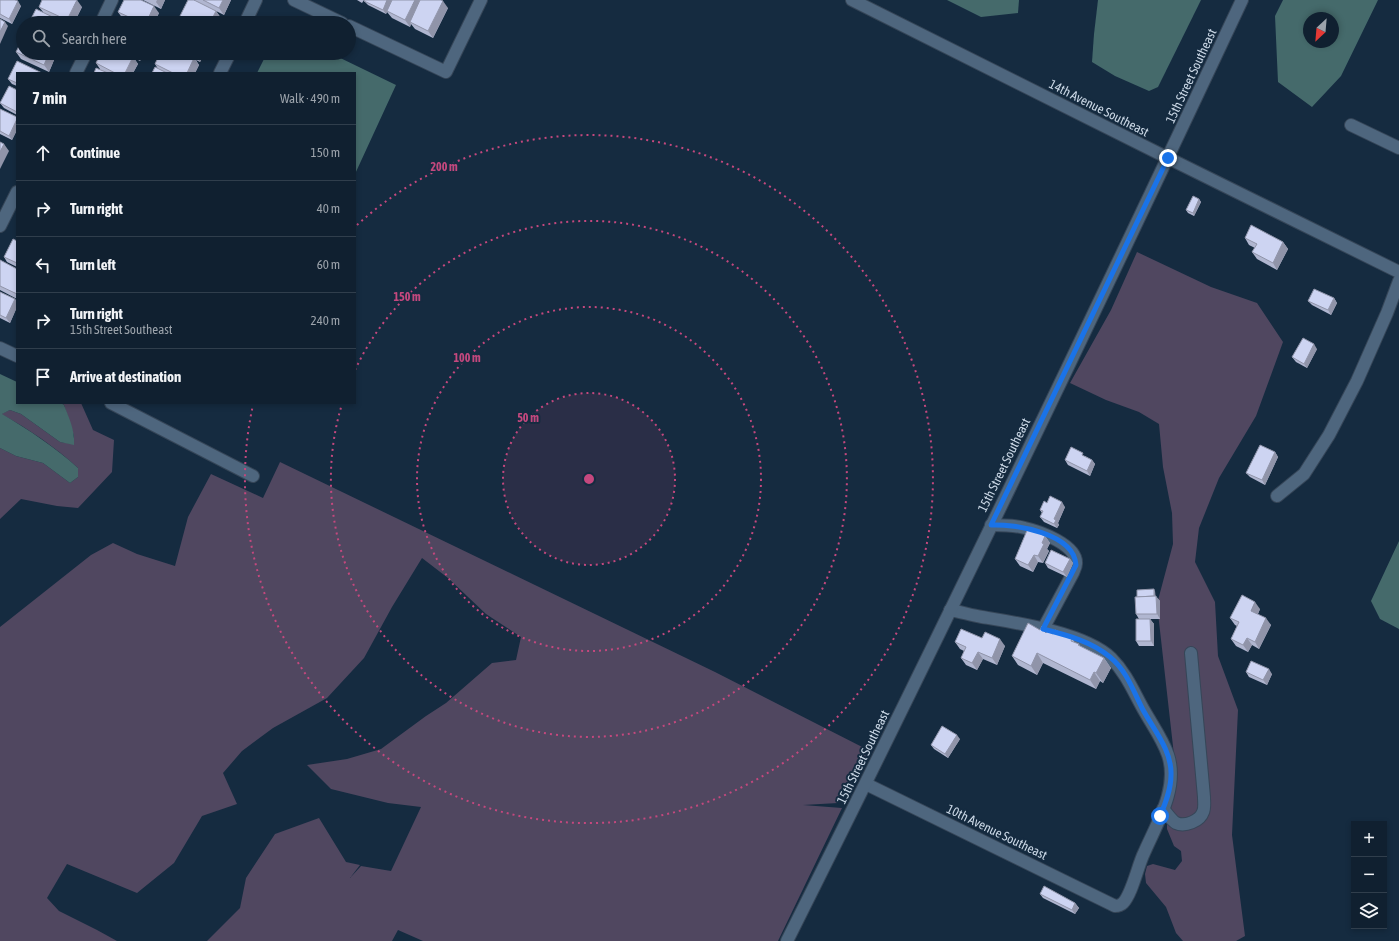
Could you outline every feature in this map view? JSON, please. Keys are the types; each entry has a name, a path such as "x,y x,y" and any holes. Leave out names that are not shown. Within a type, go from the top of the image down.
{"street":[{"path":"104,16 112,0"},
{"path":"248,16 256,0"},
{"path":"294,0 327,16"},
{"path":"356,29 446,72 482,0"},
{"name":"14th Avenue Southeast","path":"852,0 1399,272"},
{"name":"15th Street Southeast","path":"787,941 866,784 1168,158 1242,0"},
{"path":"76,72 82,60"},
{"path":"220,72 226,60"},
{"path":"1351,125 1399,148"},
{"path":"0,226 16,194"},
{"path":"1277,496 1304,474 1329,435 1358,380 1399,281"},
{"path":"0,348 16,356"},
{"path":"113,404 253,476"},
{"path":"991,525 1024,527 1044,534 1059,541 1076,559 1076,565 1043,629"},
{"path":"950,610 1043,629 1093,645 1111,658 1125,674 1162,741 1168,756 1171,774 1168,798 1163,809 1173,821 1182,824 1194,821 1201,816 1203,812 1204,797 1190,653"},
{"name":"10th Avenue Southeast","path":"866,784 1115,906 1119,906 1123,903 1128,896 1139,863 1163,809"}],"shaded area":[{"path":"947,0 1019,0 1018,13 981,17"},
{"path":"1098,0 1201,0 1158,87 1149,91 1115,76 1092,62"},
{"path":"1283,0 1378,0 1341,76 1312,107 1278,82 1275,16"},
{"path":"264,60 344,60 396,85 356,172 356,72 258,72"},
{"path":"1137,252 1211,287 1257,303 1283,342 1256,416 1219,478 1199,528 1195,562 1215,602 1218,656 1238,710 1232,835 1245,936 1236,941 1183,941 1176,933 1166,907 1146,883 1145,874 1147,866 1153,864 1175,870 1182,861 1181,851 1174,846 1167,829 1167,806 1176,773 1157,604 1173,544 1172,513 1163,467 1159,424 1139,412 1106,400 1070,383 1111,310"},
{"path":"0,374 16,382 16,404 64,405 73,429 74,445 60,442 21,414 10,410 2,414 42,439 60,453 78,468 78,477 70,483 43,463 16,456 0,448"},
{"path":"62,404 81,404 93,430 114,440 112,472 78,508 57,506 21,499 0,519 0,448 16,456 43,463 70,483 78,477 78,468 60,453 32,432 1,414 10,410 21,414 60,442 74,444 74,436"},
{"path":"280,462 715,672 872,752 838,803 803,805 842,808 778,941 423,941 398,930 392,941 207,941 240,908 246,878 275,834 319,818 346,862 360,865 350,878 361,866 391,871 421,807 388,803 331,789 307,765 347,759 381,749 446,703 492,663 516,660 521,637 486,614 448,578 422,558 392,607 364,658 327,698 273,728 242,751 223,773 237,804 202,816 174,863 137,893 67,864 47,898 59,911 117,941 0,941 0,627 91,555 113,543 137,554 175,566 188,517 211,474 263,498"},
{"path":"1399,541 1399,629 1380,619 1371,601"}],"building":[{"path":"0,0 18,1 9,19 0,14"},
{"path":"42,0 77,0 69,16 58,16 39,7"},
{"path":"124,0 141,0 154,6 149,16 127,16 118,12"},
{"path":"188,0 194,0 216,11 214,16 180,16"},
{"path":"203,0 223,0 219,8"},
{"path":"387,0 383,10 364,1"},
{"path":"392,0 415,0 405,20 387,11"},
{"path":"420,0 443,1 428,31 410,22"},
{"path":"36,9 50,16 32,16"},
{"path":"0,19 5,22 0,32"},
{"path":"33,60 46,60 44,65"},
{"path":"98,60 132,60 126,72 113,72 96,63"},
{"path":"157,60 193,60 187,72 171,72 155,64"},
{"path":"17,61 40,72 16,72 16,83 8,79"},
{"path":"155,67 165,72 152,72"},
{"path":"96,68 106,72 94,72"},
{"path":"9,86 16,90 16,111 0,103"},
{"path":"0,109 16,117 16,121 9,136 0,131"},
{"path":"0,142 4,144 0,152"},
{"path":"1193,196 1199,199 1193,213 1186,210"},
{"path":"1251,225 1283,242 1273,263 1252,252 1257,244 1245,238"},
{"path":"13,239 16,240 16,263 4,257"},
{"path":"0,260 16,268 16,294 0,286"},
{"path":"1314,289 1334,298 1328,310 1308,301"},
{"path":"0,292 15,299 6,318 0,315"},
{"path":"1303,338 1314,344 1304,364 1292,357"},
{"path":"1260,445 1275,452 1262,480 1246,473"},
{"path":"1071,447 1083,453 1082,455 1092,460 1087,471 1065,460"},
{"path":"1050,496 1062,502 1054,519 1056,520 1054,524 1040,517 1043,511 1040,510 1044,501 1047,503"},
{"path":"1028,528 1045,536 1042,543 1044,544 1038,556 1034,555 1028,565 1015,559"},
{"path":"1051,550 1070,559 1063,572 1045,563"},
{"path":"1154,589 1154,596 1137,597 1137,590"},
{"path":"1242,595 1255,602 1251,611 1266,618 1255,642 1247,638 1243,645 1231,639 1239,622 1230,618"},
{"path":"1156,596 1157,614 1136,614 1135,597"},
{"path":"1136,619 1150,619 1151,641 1136,641"},
{"path":"1028,623 1040,630 1042,626 1046,628 1044,631 1046,633 1047,631 1053,634 1055,630 1072,638 1071,641 1079,644 1078,645 1104,658 1096,673 1094,672 1090,680 1037,653 1031,666 1012,656"},
{"path":"961,629 982,638 985,632 1000,639 992,658 978,652 972,663 961,658 966,647 955,642"},
{"path":"1251,661 1269,669 1263,680 1246,672"},
{"path":"942,726 957,735 945,754 931,745"},
{"path":"1044,886 1075,903 1072,910 1040,894"}],"route":[{"path":"1160,816 1168,798 1171,774 1168,756 1162,741 1125,674 1111,658 1093,645 1043,629 1076,565 1076,559 1059,541 1044,534 1024,527 991,525 1168,158"}]}
